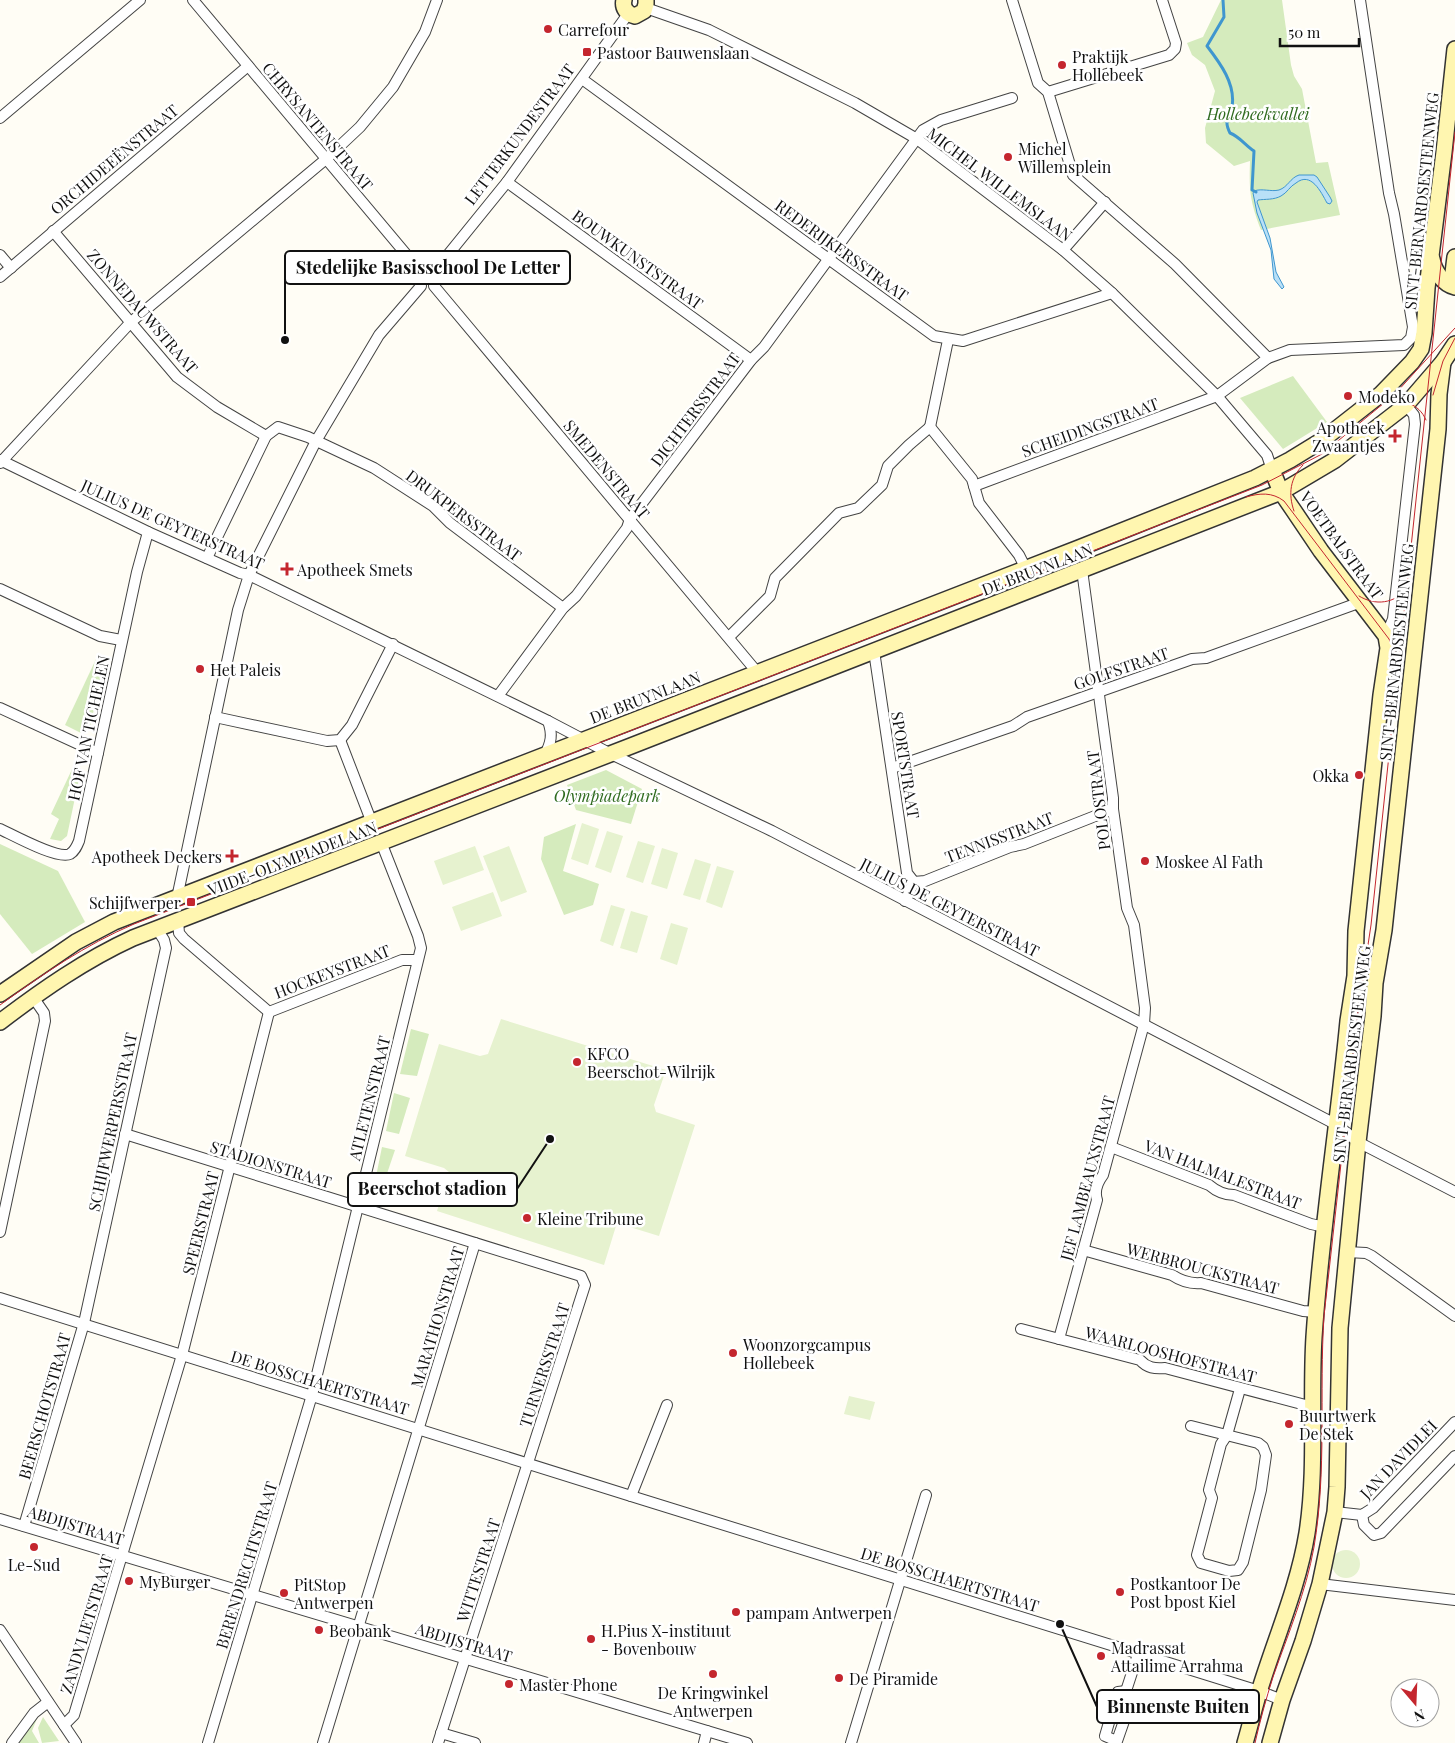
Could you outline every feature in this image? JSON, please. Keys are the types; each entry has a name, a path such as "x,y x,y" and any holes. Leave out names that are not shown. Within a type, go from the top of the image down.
{"main road":[{"name":"LETTERKUNDESTRAAT","path":"626,7 639,15 646,4"},
{"name":"SINT-BERNARDSESTEENWEG","path":"1416,356 1421,349 1424,334 1427,288 1455,49"},
{"path":"1451,278 1455,257"},
{"path":"1432,258 1434,268 1451,278"},
{"path":"1427,288 1451,278"},
{"name":"DE BRUYNLAAN","path":"611,754 1281,492 1335,460 1406,404 1455,344"},
{"name":"DE BRUYNLAAN","path":"585,740 1026,569 1272,470 1321,441 1370,403 1407,368 1416,356"},
{"name":"SINT-BERNARDSESTEENWEG","path":"1270,1743 1320,1584 1335,1512 1338,1363 1346,1252 1373,1016 1375,983 1384,930 1438,429 1442,362"},
{"name":"VOETBALSTRAAT","path":"1272,470 1281,492 1321,551 1361,602 1387,641"},
{"name":"SINT-BERNARDSESTEENWEG","path":"1245,1743 1259,1691 1290,1603 1304,1550 1312,1489 1313,1364 1316,1312 1348,1021 1355,976 1356,931 1387,641"},
{"name":"VIIDE-OLYMPIADELAAN","path":"0,994 76,942 114,922 585,740"},
{"name":"VIIDE-OLYMPIADELAAN","path":"0,1022 33,997 99,954 157,929 611,754"}],"street":[{"path":"0,118 140,0"},
{"name":"CHRYSANTENSTRAAT","path":"193,0 421,272"},
{"path":"0,461 131,322 326,159 360,127 393,87 425,32 437,0"},
{"path":"1012,0 1038,83 1048,92 1073,175 1175,264 1268,358"},
{"path":"1048,92 1169,55 1175,50 1176,43 1162,0"},
{"name":"SCHEIDINGSTRAAT","path":"974,486 1217,396 1268,358 1290,350 1404,345 1411,338 1413,327 1389,193 1360,0"},
{"name":"MICHEL WILLEMSLAAN","path":"646,4 709,30 855,103 917,139 1063,250 1112,292 1217,396 1267,455 1272,470"},
{"name":"LETTERKUNDESTRAAT","path":"434,272 507,182 582,79 626,7"},
{"name":"ORCHIDEEËNSTRAAT","path":"0,276 248,66"},
{"name":"REDERIJKERSSTRAAT","path":"582,79 934,336 962,341 1112,292"},
{"path":"917,139 924,130 941,120 1012,98"},
{"name":"DICHTERSSTRAAT","path":"498,696 563,608 576,596 627,528 630,519 751,360 764,347 917,139"},
{"name":"BOUWKUNSTSTRAAT","path":"507,182 751,360"},
{"path":"1063,250 1104,202"},
{"name":"ZONNEDAUWSTRAAT","path":"53,231 177,377 217,407 266,436"},
{"path":"0,255 11,268"},
{"path":"428,269 434,272 437,279 434,286 427,288 421,286 418,280 421,272 428,269"},
{"path":"177,898 238,610 249,575 316,441 379,335 421,286"},
{"name":"SMEDENSTRAAT","path":"434,286 757,672"},
{"path":"729,637 770,596 775,578 840,513 858,508 882,485 888,466 930,427 948,340"},
{"name":"SINT-BERNARDSESTEENWEG","path":"1387,641 1393,620 1415,424 1414,415 1406,404"},
{"path":"207,558 266,436 278,427 316,441"},
{"path":"930,427 972,478 979,502 1019,555 1026,569"},
{"name":"DRUKPERSSTRAAT","path":"316,441 374,468 433,506 450,523 563,608"},
{"name":"JULIUS DE GEYTERSTRAAT","path":"0,461 148,532 240,573 249,575 393,644 611,754 772,831 1337,1124 1358,1142 1455,1192"},
{"name":"HOF VAN TICHELEN","path":"0,828 58,854 66,855 71,853 79,841 136,572 148,532"},
{"name":"POLOSTRAAT","path":"1082,570 1127,908 1134,925 1145,1008 1144,1024"},
{"path":"0,588 100,636 121,640"},
{"name":"GOLFSTRAAT","path":"892,768 1013,726 1027,717 1192,659 1206,658 1361,602"},
{"path":"215,717 327,741 340,740 352,725 393,644"},
{"name":"SPORTSTRAAT","path":"874,651 907,873 914,882"},
{"path":"0,708 98,754"},
{"path":"545,755 552,735 548,721"},
{"path":"340,740 372,823"},
{"name":"TENNISSTRAAT","path":"914,882 925,881 1113,809"},
{"name":"ATLETENSTRAAT","path":"312,1395 421,948 381,842"},
{"path":"905,901 914,882"},
{"path":"157,929 164,940 166,948 177,940 184,939 179,932 178,921"},
{"name":"HOCKEYSTRAAT","path":"184,939 269,1012 402,960 417,960"},
{"name":"SCHIJFWERPERSSTRAAT","path":"84,1323 166,948"},
{"path":"0,1232 45,1021 44,1012 33,997"},
{"name":"SPEERSTRAAT","path":"182,1355 269,1012"},
{"name":"JEF LAMBEAUXSTRAAT","path":"1059,1339 1097,1200 1095,1194 1098,1182 1103,1175 1144,1024"},
{"name":"STADIONSTRAAT","path":"125,1134 581,1276"},
{"name":"VAN HALMALESTRAAT","path":"1111,1147 1209,1184 1214,1190 1234,1195 1311,1224 1325,1227"},
{"name":"MARATHONSTRAAT","path":"323,1743 475,1243"},
{"name":"WERBROUCKSTRAAT","path":"1083,1250 1172,1275 1179,1280 1194,1284 1201,1283 1303,1311 1316,1312"},
{"path":"1346,1252 1366,1253 1372,1256 1455,1316"},
{"name":"TURNERSSTRAAT","path":"528,1463 585,1285 581,1276"},
{"name":"DE BOSSCHAERTSTRAAT","path":"0,1298 1259,1691 1282,1700"},
{"name":"BEERSCHOTSTRAAT","path":"24,1526 84,1323"},
{"name":"WAARLOOSHOFSTRAAT","path":"1021,1329 1140,1360 1145,1366 1158,1369 1165,1368 1313,1407"},
{"name":"ZANDVLIETSTRAAT","path":"64,1725 74,1715 182,1355"},
{"path":"1191,1426 1227,1435 1258,1444 1263,1447 1266,1455 1261,1490 1242,1562 1238,1570 1229,1571 1201,1563 1197,1555 1212,1498 1209,1490 1221,1444 1227,1435 1240,1388"},
{"name":"BERENDRECHTSTRAAT","path":"208,1743 312,1395"},
{"path":"631,1496 667,1405"},
{"name":"JAN DAVIDLEI","path":"1335,1512 1362,1515 1373,1508 1455,1422"},
{"name":"JAN DAVIDLEI","path":"1362,1515 1364,1525 1374,1535 1381,1533 1455,1456"},
{"name":"WITTESTRAAT","path":"440,1738 528,1463"},
{"path":"851,1743 926,1495"},
{"name":"ABDIJSTRAAT","path":"0,1519 747,1743"},
{"path":"1320,1584 1455,1600"},
{"path":"0,1630 64,1725 73,1742"},
{"path":"1126,1691 1138,1654"},
{"path":"12,1743 34,1713 48,1702"},
{"path":"704,1743 707,1731"},
{"path":"440,1738 475,1743"}],"green space":[{"name":"Hollebeekvallei","path":"1221,0 1282,0 1291,65 1294,76 1302,89 1316,163 1328,162 1340,215 1261,230 1251,196 1250,161 1234,166 1206,143 1205,128 1215,91 1205,65 1192,55 1187,43 1203,37"},
{"path":"1293,376 1327,422 1283,449 1240,398"},
{"path":"97,657 104,660 90,728 81,733 65,725"},
{"path":"74,765 81,769 67,836 61,841 50,839 59,819 51,814"},
{"name":"Olympiadepark","path":"606,770 642,789 631,824 576,810 567,785"},
{"path":"582,823 599,829 588,865 571,859"},
{"path":"576,824 563,871 599,884 593,905 564,915 541,859 544,837"},
{"path":"607,831 623,836 611,873 595,867"},
{"path":"638,841 655,846 643,883 626,877"},
{"path":"0,844 58,871 85,922 32,954 0,914"},
{"path":"475,846 484,870 443,885 434,861"},
{"path":"509,846 527,892 501,902 483,856"},
{"path":"662,848 678,853 667,889 651,884"},
{"path":"695,859 711,864 700,900 683,895"},
{"path":"717,866 734,871 722,908 706,902"},
{"path":"493,892 502,916 461,931 452,907"},
{"path":"611,905 625,909 613,946 600,941"},
{"path":"631,911 648,916 637,953 620,948"},
{"path":"671,923 688,928 677,965 660,959"},
{"path":"501,1019 666,1070 654,1105 656,1112 695,1125 659,1236 620,1224 616,1226 604,1265 437,1211 449,1172 444,1168 405,1156 439,1044 480,1056 488,1054"},
{"path":"411,1029 429,1034 417,1076 400,1074"},
{"path":"394,1093 410,1098 399,1134 386,1131"},
{"path":"382,1147 395,1150 378,1200 372,1196"},
{"path":"849,1396 875,1402 870,1420 844,1414"},
{"path":"1346,1550 1356,1554 1360,1564 1356,1574 1346,1578 1336,1574 1332,1564 1336,1554"},
{"path":"38,1716 32,1731 39,1743 16,1743"},
{"path":"43,1717 59,1741 42,1743 38,1728"}],"water":[{"path":"1299,175 1314,175 1317,177 1332,201 1330,204 1327,203 1315,184 1306,180 1301,180 1294,184 1278,197 1258,200 1257,202 1270,238 1276,272 1284,287 1282,289 1274,279 1271,250 1257,213 1253,193 1257,190 1279,190"}],"waterway":[{"path":"1223,0 1224,17 1207,46 1226,74 1232,90 1232,107 1227,122 1230,133 1254,151 1252,190 1256,192"}],"tram line":[{"path":"1255,1743 1273,1677 1311,1564 1318,1518 1322,1460 1324,1316 1358,1011 1371,925 1455,132"},
{"path":"0,1005 32,982 98,941 134,924 1262,485 1322,454 1395,394 1455,328"},
{"path":"1433,395 1443,361 1455,338"},
{"path":"1385,404 1391,402 1409,403 1419,409 1426,420"},
{"path":"1294,511 1291,486 1295,475 1303,465"},
{"path":"1246,497 1266,494 1284,501 1389,639 1398,659"},
{"path":"1359,596 1372,601 1384,602 1397,597 1407,588"}],"place":[{"name":"Carrefour","path":"548,29"},
{"name":"Pastoor Bauwenslaan","path":"587,52"},
{"name":"Praktijk Hollebeek","path":"1062,65"},
{"name":"Michel Willemsplein","path":"1008,157"},
{"name":"Stedelijke Basisschool De Letter","path":"285,340"},
{"name":"Modeko","path":"1348,396"},
{"name":"Apotheek Zwaantjes","path":"1395,436"},
{"name":"Apotheek Smets","path":"287,569"},
{"name":"Het Paleis","path":"200,669"},
{"name":"Okka","path":"1359,775"},
{"name":"Apotheek Deckers","path":"232,856"},
{"name":"Moskee Al Fath","path":"1145,861"},
{"name":"Schijfwerper","path":"191,902"},
{"name":"KFCO Beerschot-Wilrijk","path":"577,1062"},
{"name":"Beerschot stadion","path":"550,1139"},
{"name":"Kleine Tribune","path":"527,1218"},
{"name":"Woonzorgcampus Hollebeek","path":"733,1353"},
{"name":"Buurtwerk De Stek","path":"1289,1424"},
{"name":"Le-Sud","path":"34,1547"},
{"name":"MyBurger","path":"129,1581"},
{"name":"Postkantoor De Post bpost Kiel","path":"1120,1592"},
{"name":"PitStop Antwerpen","path":"284,1593"},
{"name":"pampam Antwerpen","path":"736,1612"},
{"name":"Binnenste Buiten","path":"1060,1624"},
{"name":"Beobank","path":"319,1630"},
{"name":"H.Pius X-instituut - Bovenbouw","path":"591,1639"},
{"name":"Madrassat Attailime Arrahma","path":"1101,1656"},
{"name":"De Kringwinkel Antwerpen","path":"713,1674"},
{"name":"De Piramide","path":"839,1678"},
{"name":"Master Phone","path":"509,1684"}]}
